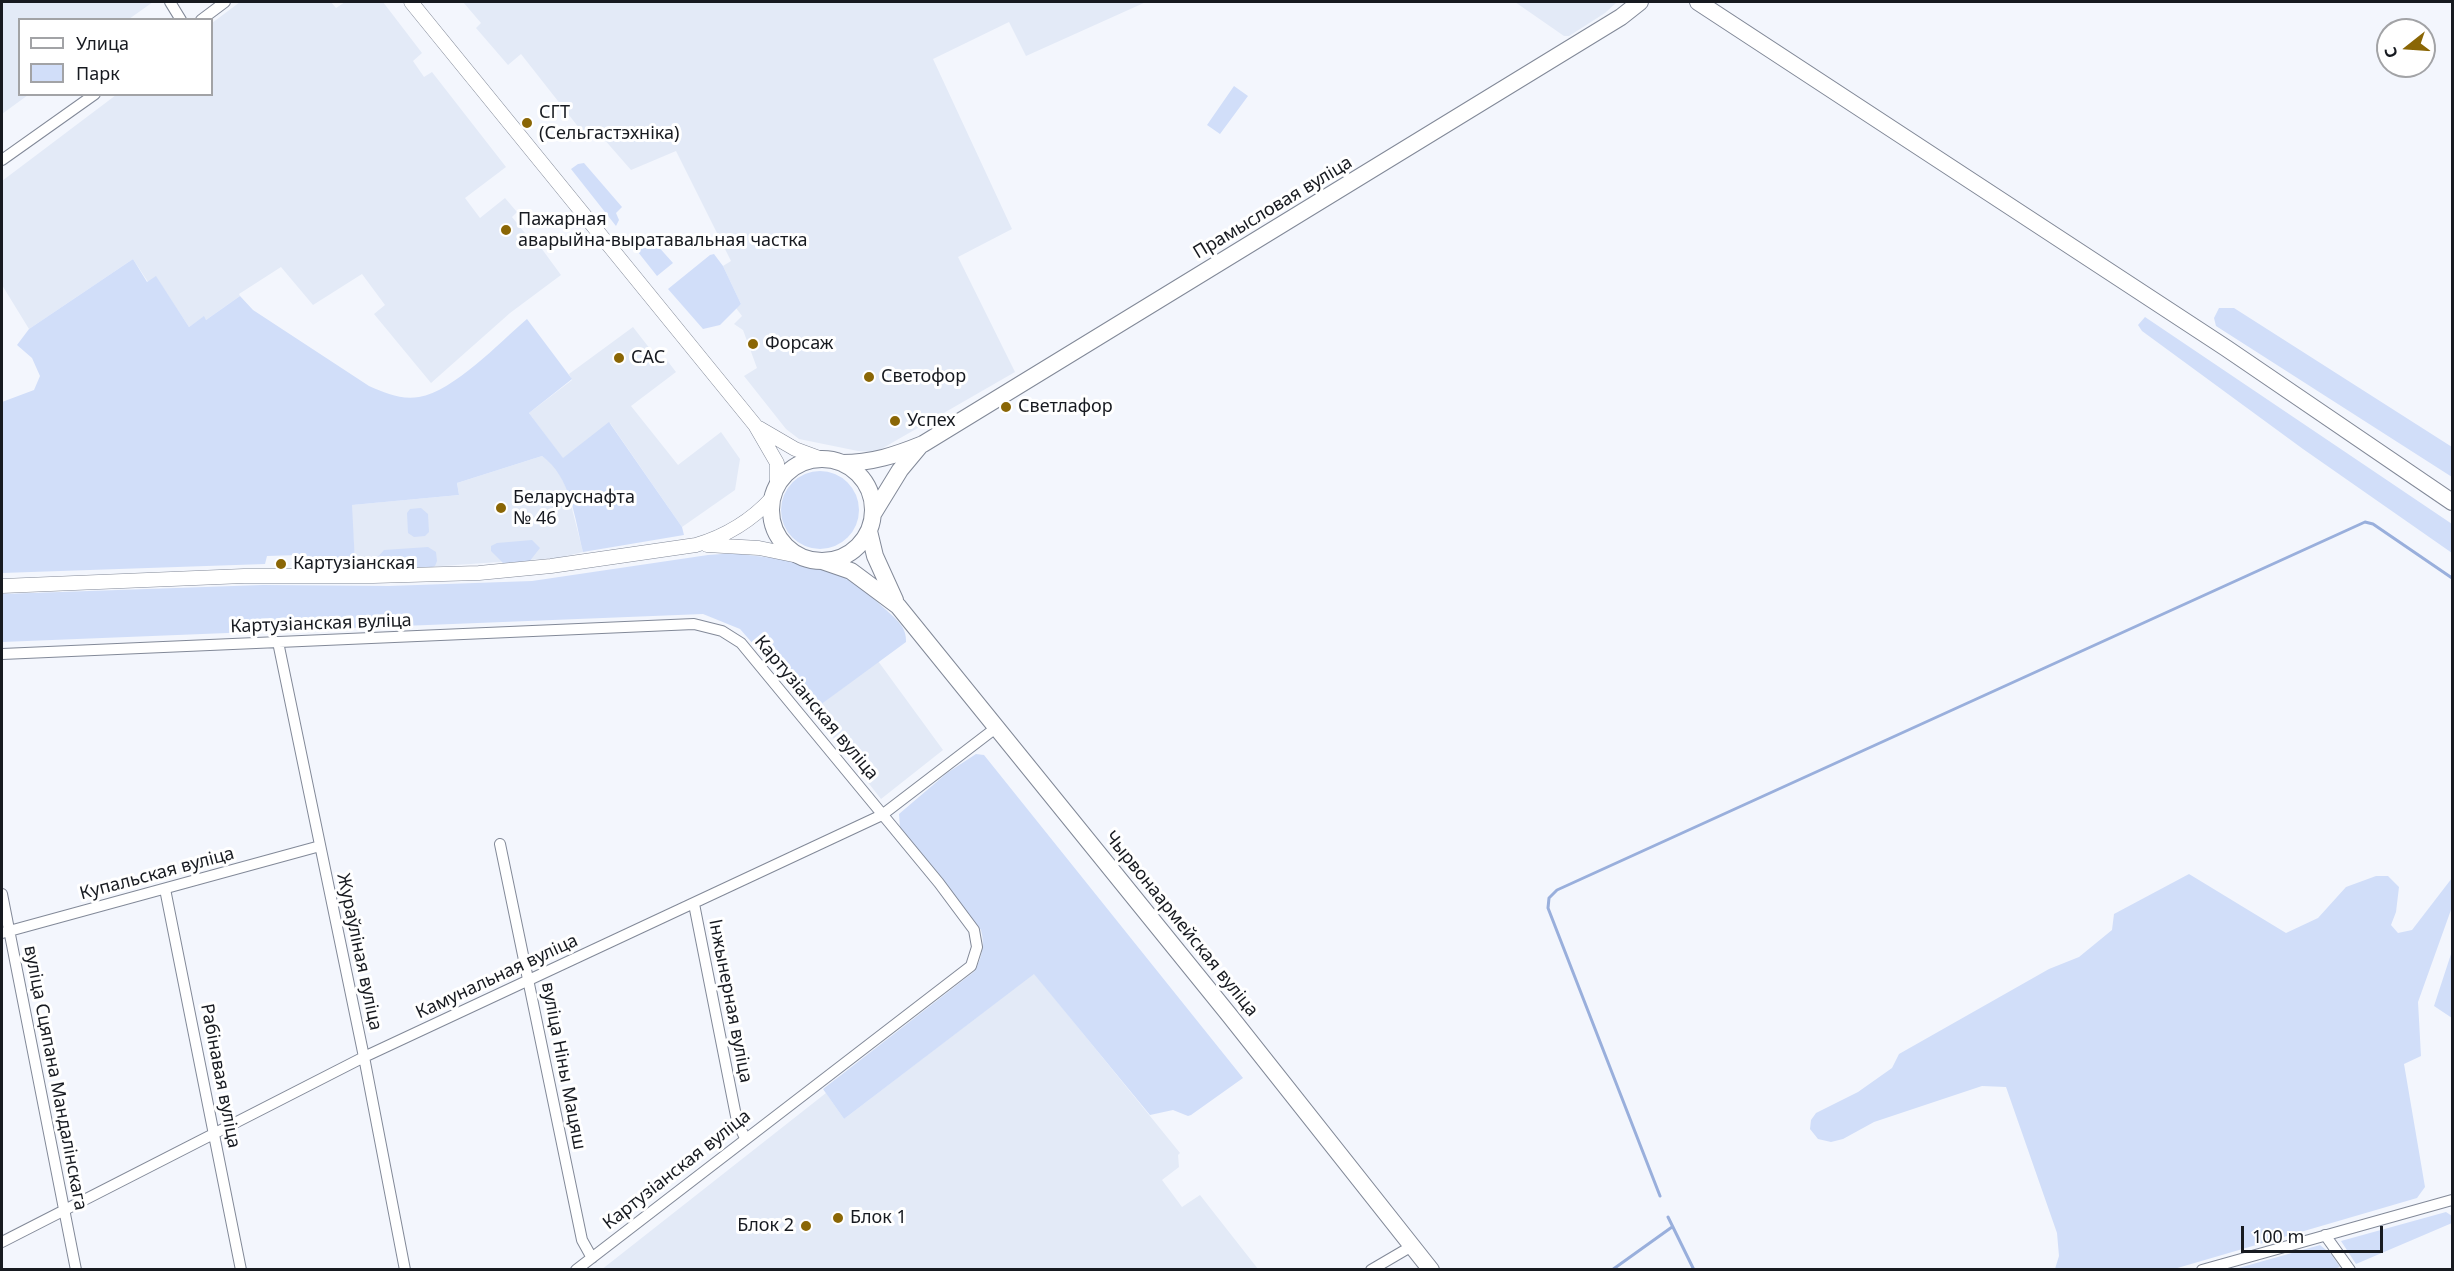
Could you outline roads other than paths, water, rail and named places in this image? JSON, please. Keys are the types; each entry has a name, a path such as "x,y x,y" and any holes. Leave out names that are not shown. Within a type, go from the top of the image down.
{"main road":[{"path":"1698,2 2206,335 2452,502"},
{"name":"Прамысловая вуліца","path":"842,463 863,463 884,459 923,444 1422,140 1637,3"},
{"name":"Прамысловая вуліца","path":"873,514 900,470 923,444"},
{"path":"822,459 842,463 856,471 866,483 872,498 873,514 869,531 857,547 841,558 822,561 803,557 788,548 777,533 771,516 775,492 785,475 795,466 822,459"},
{"name":"Чырвонаармейская вуліца","path":"869,531 875,556 898,606"},
{"name":"Чырвонаармейская вуліца","path":"822,561 851,571 898,606 1431,1269"}],"street":[{"path":"170,2 180,18"},
{"path":"204,18 225,2"},
{"path":"2,586 244,576 478,573 551,566 696,545 715,539 734,530 763,508 775,492 777,463 755,425 411,2"},
{"path":"2,160 92,96"},
{"path":"755,425 795,450 822,459"},
{"path":"696,545 759,548 803,557"},
{"name":"Картузіанская вуліца","path":"2,654 694,624 723,631 741,643 939,883 974,930 977,947 970,966 576,1269"},
{"name":"Жураўліная вуліца","path":"278,642 364,1057 405,1269"},
{"name":"Камунальная вуліца","path":"2,1242 364,1057 882,815 997,727"},
{"name":"вуліца Ніны Мацяш","path":"500,844 582,1240 592,1258"},
{"name":"Купальская вуліца","path":"6,932 320,846"},
{"name":"Рабінавая вуліца","path":"165,889 241,1269"},
{"name":"вуліца Сцяпана Мандалінскага","path":"2,894 6,932 76,1269"},
{"name":"Інжынерная вуліца","path":"694,904 737,1121 745,1138"},
{"path":"2202,1269 2452,1200"},
{"path":"2325,1235 2350,1269"},
{"path":"1371,1269 1412,1246"}],"waterway":[{"path":"1660,1196 1548,908 1549,898 1557,890 2365,522 2373,524 2452,578"},
{"path":"1668,1217 1694,1270"},
{"path":"1612,1270 1672,1227"}],"place":[{"name":"СГТ (Сельгастэхніка)","path":"527,123"},
{"name":"Пажарная аварыйна-выратавальная частка","path":"506,230"},
{"name":"Форсаж","path":"753,344"},
{"name":"САС","path":"619,358"},
{"name":"Светофор","path":"869,377"},
{"name":"Светлафор","path":"1006,407"},
{"name":"Успех","path":"895,421"},
{"name":"Беларуснафта № 46","path":"501,508"},
{"name":"Картузіанская","path":"281,564"},
{"name":"Блок 1","path":"838,1218"},
{"name":"Блок 2","path":"806,1226"}]}
